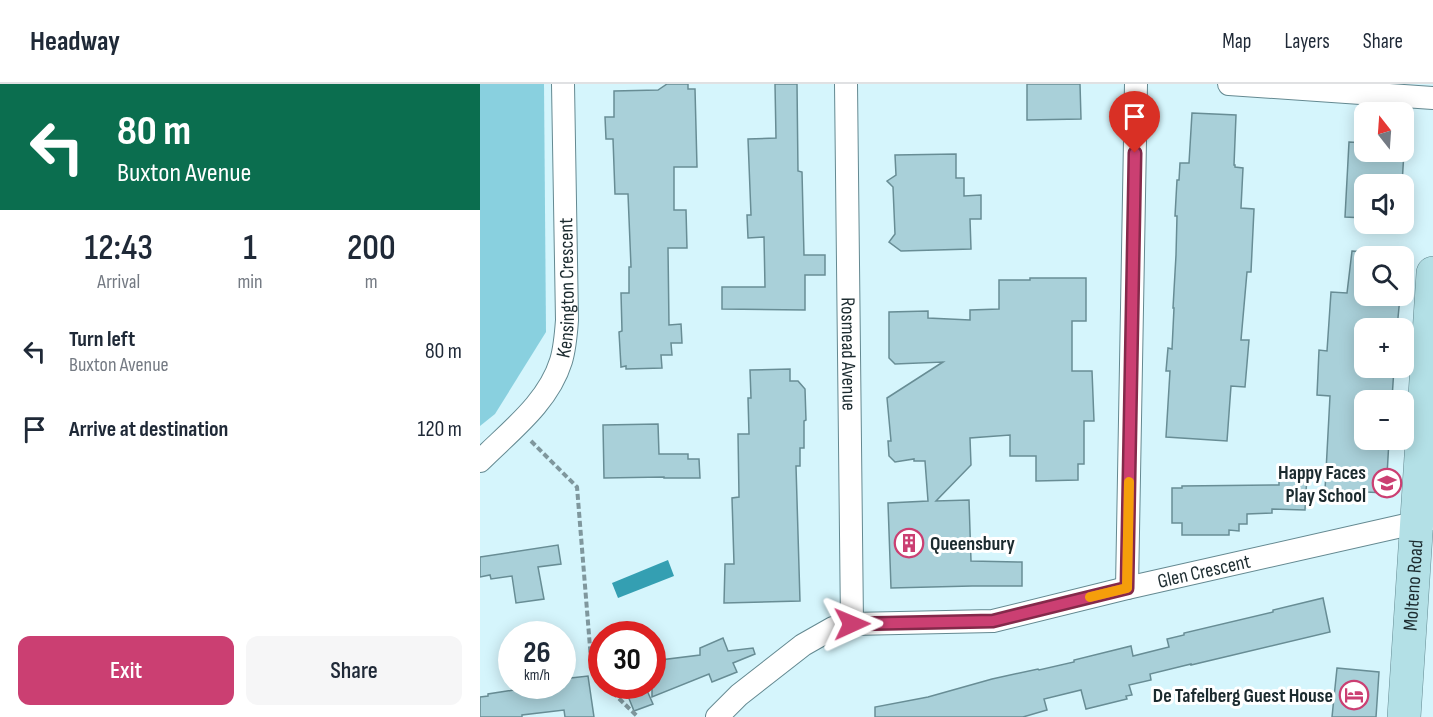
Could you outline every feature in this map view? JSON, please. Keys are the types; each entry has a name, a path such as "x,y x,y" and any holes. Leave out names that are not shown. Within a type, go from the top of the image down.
{"street":[{"name":"Kensington Crescent","path":"480,460 542,399 561,361 566,340 563,84"},
{"name":"Rosmead Avenue","path":"846,84 852,624"},
{"path":"1127,588 1136,84"},
{"path":"1229,84 1433,98"},
{"name":"Molteno Road","path":"1404,717 1424,520 1433,273"},
{"name":"Glen Crescent","path":"717,717 739,695 803,645 833,628 852,624 993,621 1424,520"}],"path":[{"path":"516,425 577,488 588,623"},
{"path":"619,699 638,717"}],"shaded area":[{"path":"480,84 544,84 546,332 495,414 480,426"},
{"path":"668,560 674,576 618,598 612,583"}],"building":[{"path":"667,84 688,84 688,89 695,89 697,167 674,167 674,210 686,210 687,248 668,248 669,325 681,324 682,343 671,343 672,355 661,355 662,368 626,369 626,366 621,367 619,332 622,331 621,293 629,293 629,267 631,267 628,194 615,194 613,139 606,139 605,117 614,117 614,91 658,90"},
{"path":"775,84 797,84 798,171 802,172 804,255 825,255 825,275 805,275 805,310 722,309 722,287 765,287 764,237 748,238 747,215 751,215 748,139 776,138"},
{"path":"1027,84 1080,84 1081,119 1027,120"},
{"path":"1192,113 1236,115 1234,165 1243,168 1241,208 1254,209 1251,272 1247,272 1241,340 1249,340 1245,387 1231,386 1227,441 1166,437 1170,371 1166,371 1168,348 1172,349 1177,180 1179,180 1180,163 1189,163"},
{"path":"1349,142 1354,142 1354,162 1403,162 1403,174 1354,174 1354,217 1345,217"},
{"path":"956,154 956,178 964,178 964,196 981,195 981,219 970,219 971,249 901,251 889,242 895,234 893,187 887,181 896,175 895,155"},
{"path":"1352,251 1354,251 1354,306 1399,306 1398,318 1354,318 1354,378 1393,378 1393,390 1354,390 1354,450 1388,450 1386,493 1325,490 1330,396 1317,395 1319,350 1327,351 1331,292 1347,293"},
{"path":"1030,278 1086,278 1086,321 1072,321 1072,371 1092,371 1094,421 1084,421 1084,464 1078,464 1078,480 1036,481 1036,456 1010,456 1010,435 970,438 971,465 936,501 969,500 971,561 1022,562 1022,586 891,588 888,503 928,501 925,461 914,461 914,459 895,462 889,456 888,441 891,441 887,398 943,362 895,364 889,358 889,312 928,311 928,318 970,320 970,310 999,309 999,280 1030,280"},
{"path":"790,369 790,381 798,381 805,389 804,448 800,448 800,466 796,466 800,601 724,603 725,564 734,564 732,498 739,497 738,434 749,434 750,370"},
{"path":"658,424 659,454 688,454 688,459 699,459 700,478 604,478 603,425"},
{"path":"1279,474 1307,475 1305,510 1272,509 1272,513 1247,514 1247,524 1239,524 1239,531 1229,530 1229,535 1182,535 1182,523 1172,523 1172,488 1279,485"},
{"path":"558,545 561,564 538,567 544,599 516,603 512,576 491,579 490,575 480,577 480,557"},
{"path":"1323,598 1330,632 1150,674 1151,680 1129,685 1132,695 1126,696 1127,699 1086,709 1081,690 1044,699 1047,710 1023,717 875,717 875,707 928,697 992,679 1074,662 1074,660 1131,646 1133,656 1169,647 1167,639 1184,635 1184,633"},
{"path":"723,638 728,651 753,648 755,654 733,663 737,672 712,682 709,674 666,691 666,659 700,655 700,648"},
{"path":"1337,668 1379,672 1376,717 1332,717"},
{"path":"588,676 588,699 591,699 594,717 565,717 564,710 522,715 522,717 480,717 480,697 488,696 488,694 498,692 498,699 576,699 576,677"},
{"path":"629,699 651,699 653,704 634,711"}],"slow traffic":[{"path":"1090,597 1127,588 1129,482"}],"place":[{"name":"Happy Faces Play School","path":"1387,483"},
{"name":"Queensbury","path":"909,543"},
{"name":"De Tafelberg Guest House","path":"1354,695"}],"route":[{"path":"852,624 993,621 1127,588 1135,153"}]}
